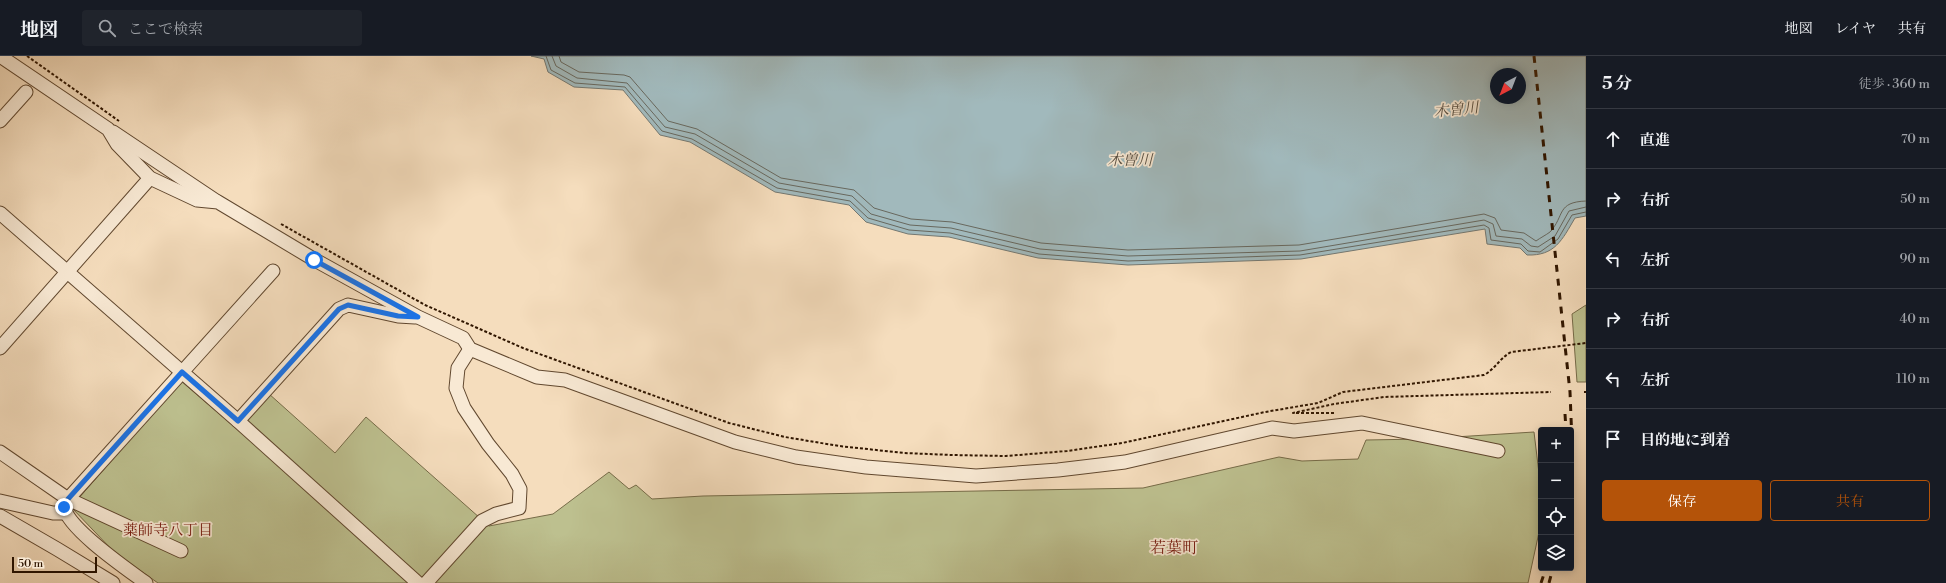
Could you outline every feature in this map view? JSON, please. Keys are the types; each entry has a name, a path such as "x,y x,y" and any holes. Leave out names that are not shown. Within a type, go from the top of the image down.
{"street":[{"path":"0,56 218,202 314,260 418,317 463,338 470,349 537,377 565,380 735,442 796,457 866,468 976,476 1058,470 1125,462 1272,428 1294,431 1362,423 1498,451"},
{"path":"0,121 26,92"},
{"path":"108,129 117,144 150,178 197,200 218,202"},
{"path":"0,348 150,178"},
{"path":"0,213 238,421 418,583"},
{"path":"146,583 108,556 69,519 65,513 64,507 68,499 273,271"},
{"path":"238,421 339,309 348,305 398,316 418,317"},
{"path":"426,583 482,521 496,514 519,508 520,489 512,474 488,444 464,408 456,388 458,368 470,349"},
{"path":"0,452 68,499 181,551"},
{"path":"0,501 53,513 65,513"},
{"path":"0,516 113,583"}],"path":[{"path":"27,56 124,124"},
{"path":"278,223 425,305 523,348 559,362 729,423 785,437 832,445 904,453 1006,456 1067,451 1122,443 1265,412 1318,403 1343,392 1484,375 1490,371 1504,356 1511,352 1586,343"},
{"path":"1338,413 1293,413 1334,404 1384,398 1551,392"}],"green space":[{"path":"1586,305 1586,382 1577,382 1572,314"},
{"path":"181,381 237,429 268,393 335,453 366,417 489,526 553,514 609,472 629,489 636,485 652,499 703,496 1143,488 1279,457 1302,461 1358,459 1366,440 1423,439 1534,432 1538,465 1538,537 1528,583 158,583 115,553 71,507"}],"water":[{"name":"木曽川","path":"531,56 1586,56 1586,216 1575,218 1557,245 1551,250 1537,255 1527,255 1520,248 1487,244 1485,229 1301,259 1128,265 1038,258 949,237 908,234 866,222 849,205 775,192 690,142 660,135 623,90 574,87 548,72 544,59"}],"railway":[{"path":"1534,56 1570,392 1571,463"},
{"path":"1565,414 1566,427"},
{"path":"1541,583 1545,571"},
{"path":"1549,583 1552,571"}],"district":[{"name":"薬師寺八丁目","path":"168,530"},
{"name":"若葉町","path":"1174,548"}],"route":[{"path":"64,507 68,499 182,372 238,421 339,309 348,305 398,316 418,317 314,260"}]}
